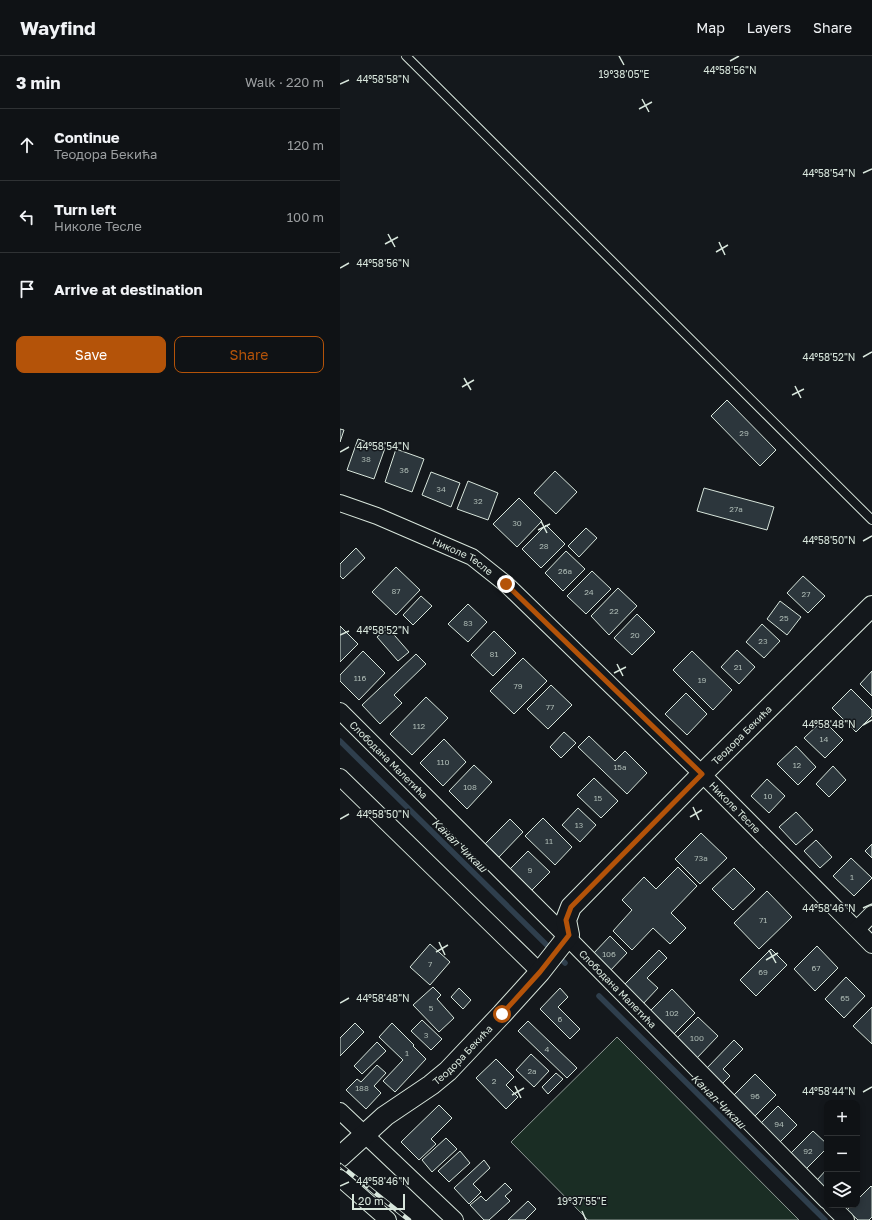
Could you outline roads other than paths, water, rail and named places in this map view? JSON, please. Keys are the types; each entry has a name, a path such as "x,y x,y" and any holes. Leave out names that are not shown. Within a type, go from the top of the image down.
{"street":[{"name":"Николе Тесле","path":"340,503 377,516 443,546 472,557 506,584 702,774 872,945"},
{"name":"Теодора Бекића","path":"340,1157 385,1116 431,1085 448,1071 502,1014 542,969 565,940 569,932 566,920 571,907 702,774 872,606"},
{"name":"Слободана Малетића","path":"340,711 565,940 824,1198"},
{"path":"340,777 542,969"},
{"path":"857,930 872,914"},
{"path":"340,1111 455,1220"},
{"path":"340,1178 388,1220"},
{"path":"834,1208 846,1220"}],"lane":[{"path":"406,56 872,520"}],"waterway":[{"name":"Канал Чикаш","path":"340,741 565,963"},
{"name":"Канал Чикаш","path":"599,996 825,1220"}],"railway":[{"path":"340,1165 409,1220"}]}
